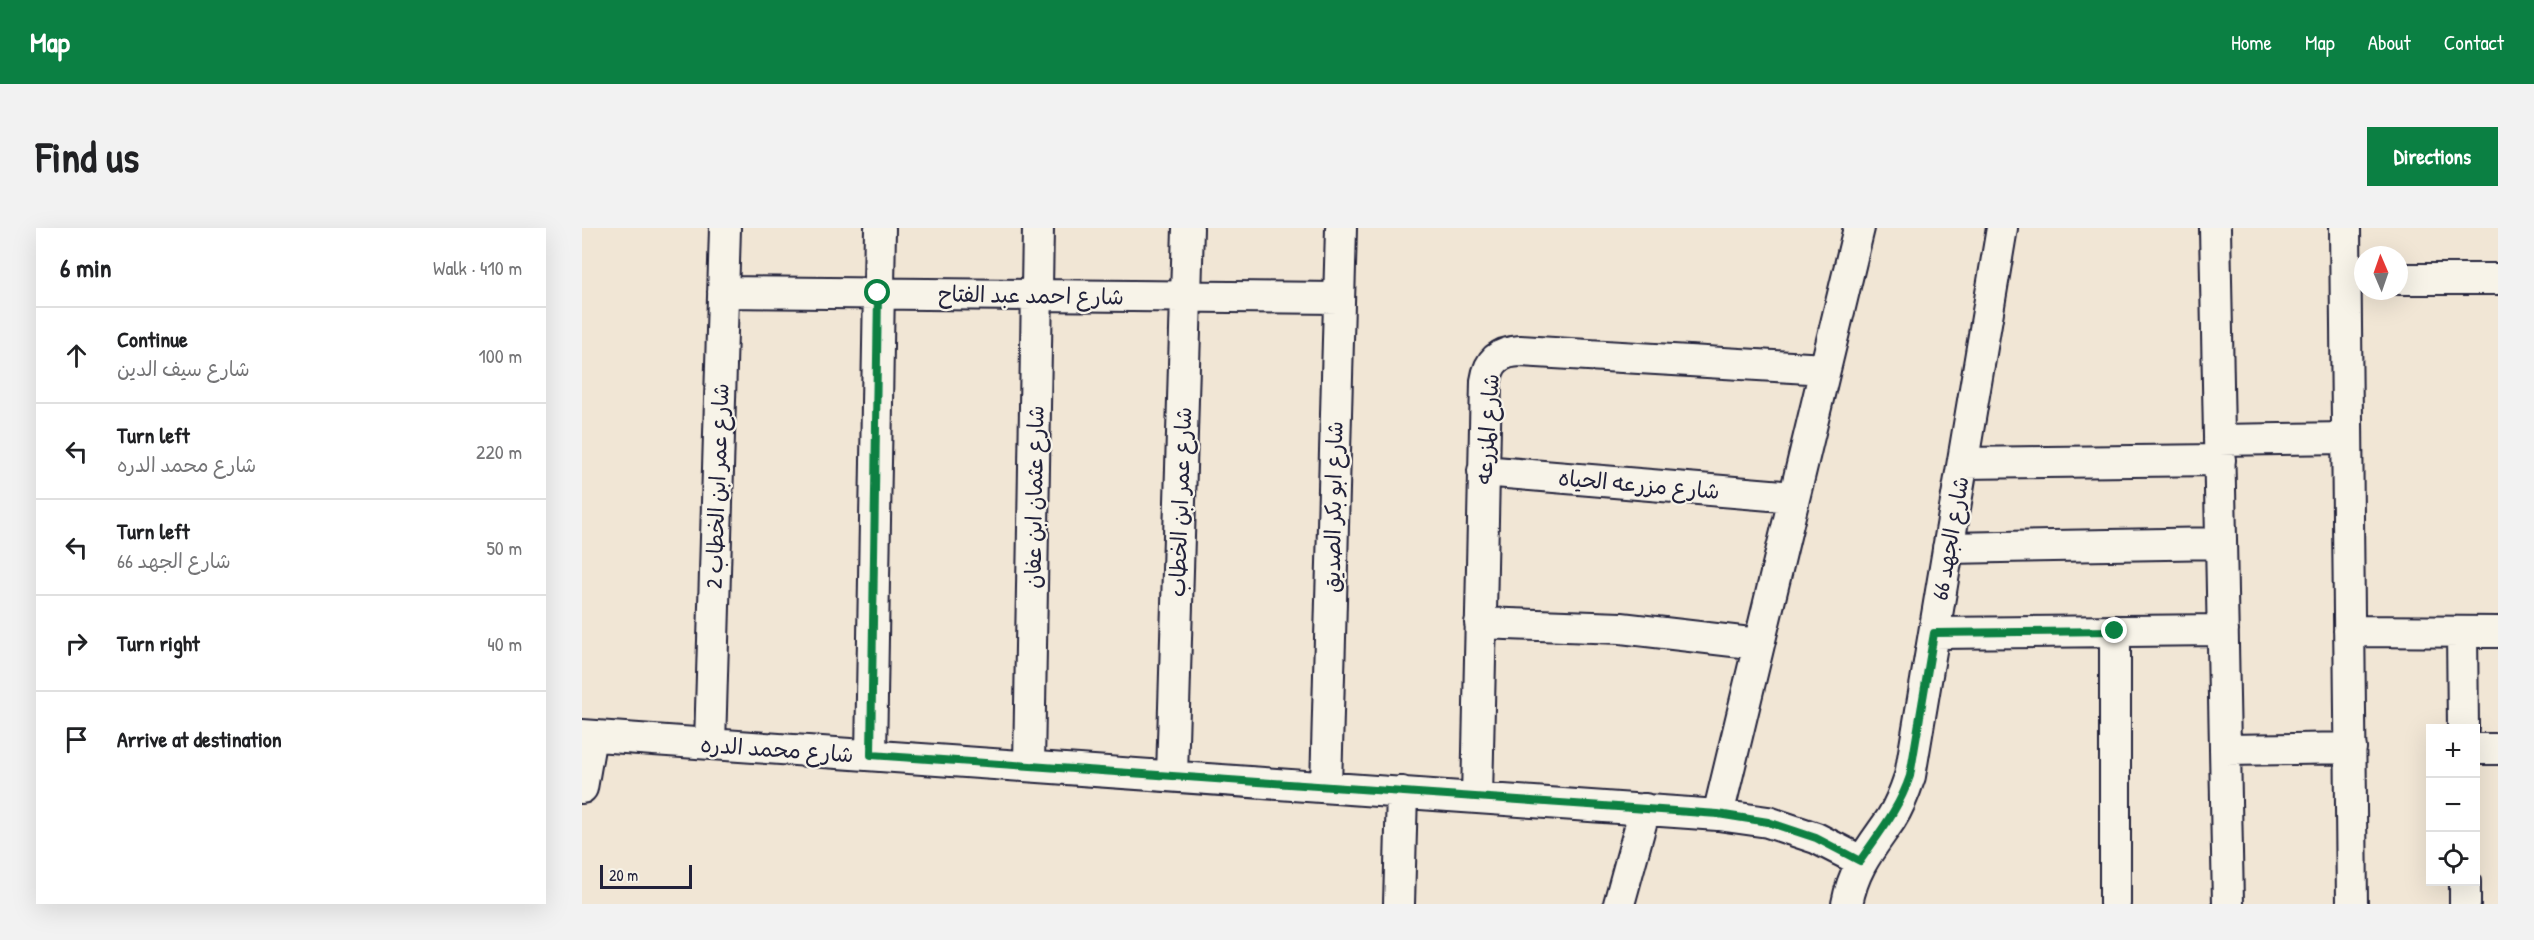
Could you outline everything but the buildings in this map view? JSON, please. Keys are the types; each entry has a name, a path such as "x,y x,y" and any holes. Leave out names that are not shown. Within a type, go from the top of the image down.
{"street":[{"name":"شارع عمر ابن الخطاب 2","path":"710,744 725,228"},
{"path":"871,755 880,228"},
{"name":"شارع عثمان ابن عفان","path":"1029,766 1038,228"},
{"name":"شارع عمر ابن الخطاب","path":"1172,776 1188,228"},
{"name":"شارع ابو بكر الصديق","path":"1326,787 1341,228"},
{"path":"1718,814 1859,228"},
{"name":"شارع الجهد 66","path":"1847,904 1860,861 1892,818 1910,776 2002,228"},
{"path":"2215,228 2228,904"},
{"path":"2345,228 2354,279 2347,438 2352,904"},
{"path":"2408,279 2498,279"},
{"name":"شارع احمد عبد الفتاح","path":"723,292 1339,298"},
{"name":"شارع المزرعه","path":"1477,798 1488,368 1496,358 1507,352 1825,369"},
{"path":"1963,463 2219,450 2347,438"},
{"name":"شارع مزرعه الحياه","path":"1484,471 1794,497"},
{"path":"1948,548 2221,543"},
{"path":"1480,623 1622,628 1759,644"},
{"path":"1934,633 2223,630"},
{"path":"2115,631 2115,904"},
{"path":"2349,631 2498,632"},
{"path":"2462,632 2463,724"},
{"path":"582,788 586,736"},
{"name":"شارع محمد الدره","path":"586,736 1718,814 1768,822 1816,838 1860,861"},
{"path":"2225,750 2351,748"},
{"path":"2480,749 2498,749"},
{"path":"1399,904 1402,792"},
{"path":"1619,904 1645,810"},
{"path":"2465,886 2465,904"}],"route":[{"path":"878,293 871,755 1718,814 1768,822 1816,838 1860,861 1892,818 1910,776 1934,633 2115,631"}]}
